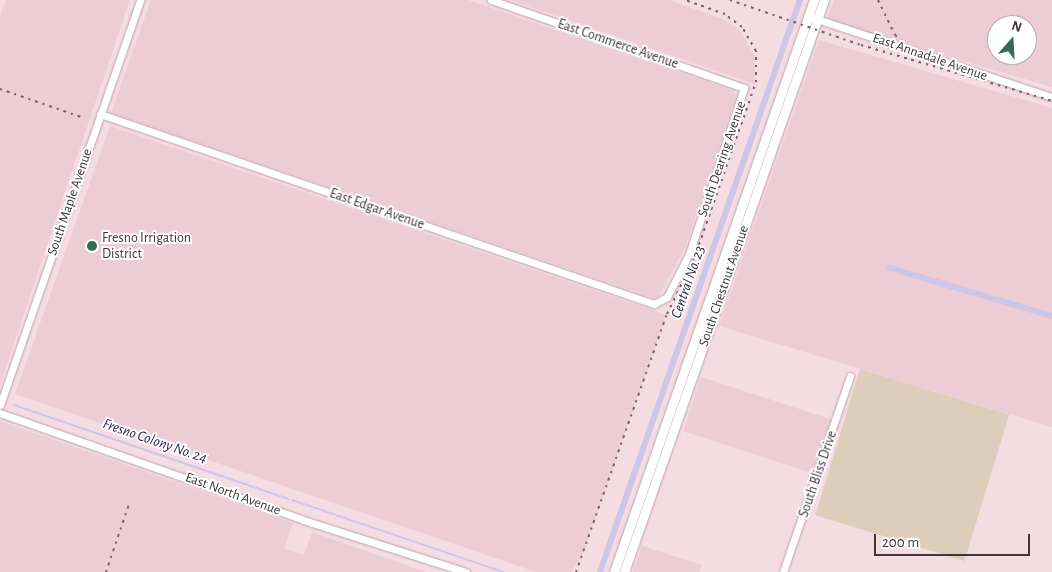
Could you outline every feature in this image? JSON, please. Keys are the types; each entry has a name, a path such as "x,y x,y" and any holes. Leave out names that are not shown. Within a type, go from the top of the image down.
{"main road":[{"path":"813,17 814,0"},
{"name":"South Chestnut Avenue","path":"624,572 759,156 813,17 824,0"},
{"name":"South Chestnut Avenue","path":"614,572 706,323 813,17"}],"street":[{"name":"South Maple Avenue","path":"0,405 140,0"},
{"name":"East Commerce Avenue","path":"491,0 744,88"},
{"name":"East Annadale Avenue","path":"813,17 1052,97"},
{"name":"South Dearing Avenue","path":"654,304 667,297 689,254 744,88"},
{"name":"East Edgar Avenue","path":"100,114 654,304"},
{"name":"South Bliss Drive","path":"783,572 850,376"},
{"name":"East North Avenue","path":"0,413 303,520 466,572"}],"shaded area":[{"path":"6,0 130,0 0,385 0,16"},
{"path":"151,0 468,0 734,91 736,96 685,248 659,296 654,298 111,113"},
{"path":"510,0 669,0 723,19 740,30 755,58 755,84"},
{"path":"834,0 1052,0 1052,87 826,21"},
{"path":"819,40 1052,108 1052,427 719,326"},
{"path":"110,126 666,315 582,556 571,572 536,572 15,394"},
{"path":"860,369 1009,415 964,561 815,515"},
{"path":"701,377 833,420 816,474 683,431"},
{"path":"0,421 293,523 284,548 304,555 312,532 426,572 0,572"},
{"path":"642,546 702,565 699,572 633,572"}],"waterway":[{"name":"Central No. 23","path":"600,572 800,0"},
{"path":"890,268 1052,316"},
{"name":"Fresno Colony No. 24","path":"14,405 288,499"},
{"name":"Fresno Colony No. 24","path":"292,500 503,572"}],"railway":[{"path":"576,572 667,314 694,259 756,82 756,51 742,27 725,14 685,0"},
{"path":"730,0 861,45 1052,101"},
{"path":"878,0 895,35 924,60"},
{"path":"0,89 84,118"},
{"path":"106,572 130,501"}],"place":[{"name":"Fresno Irrigation District","path":"92,246"}]}
